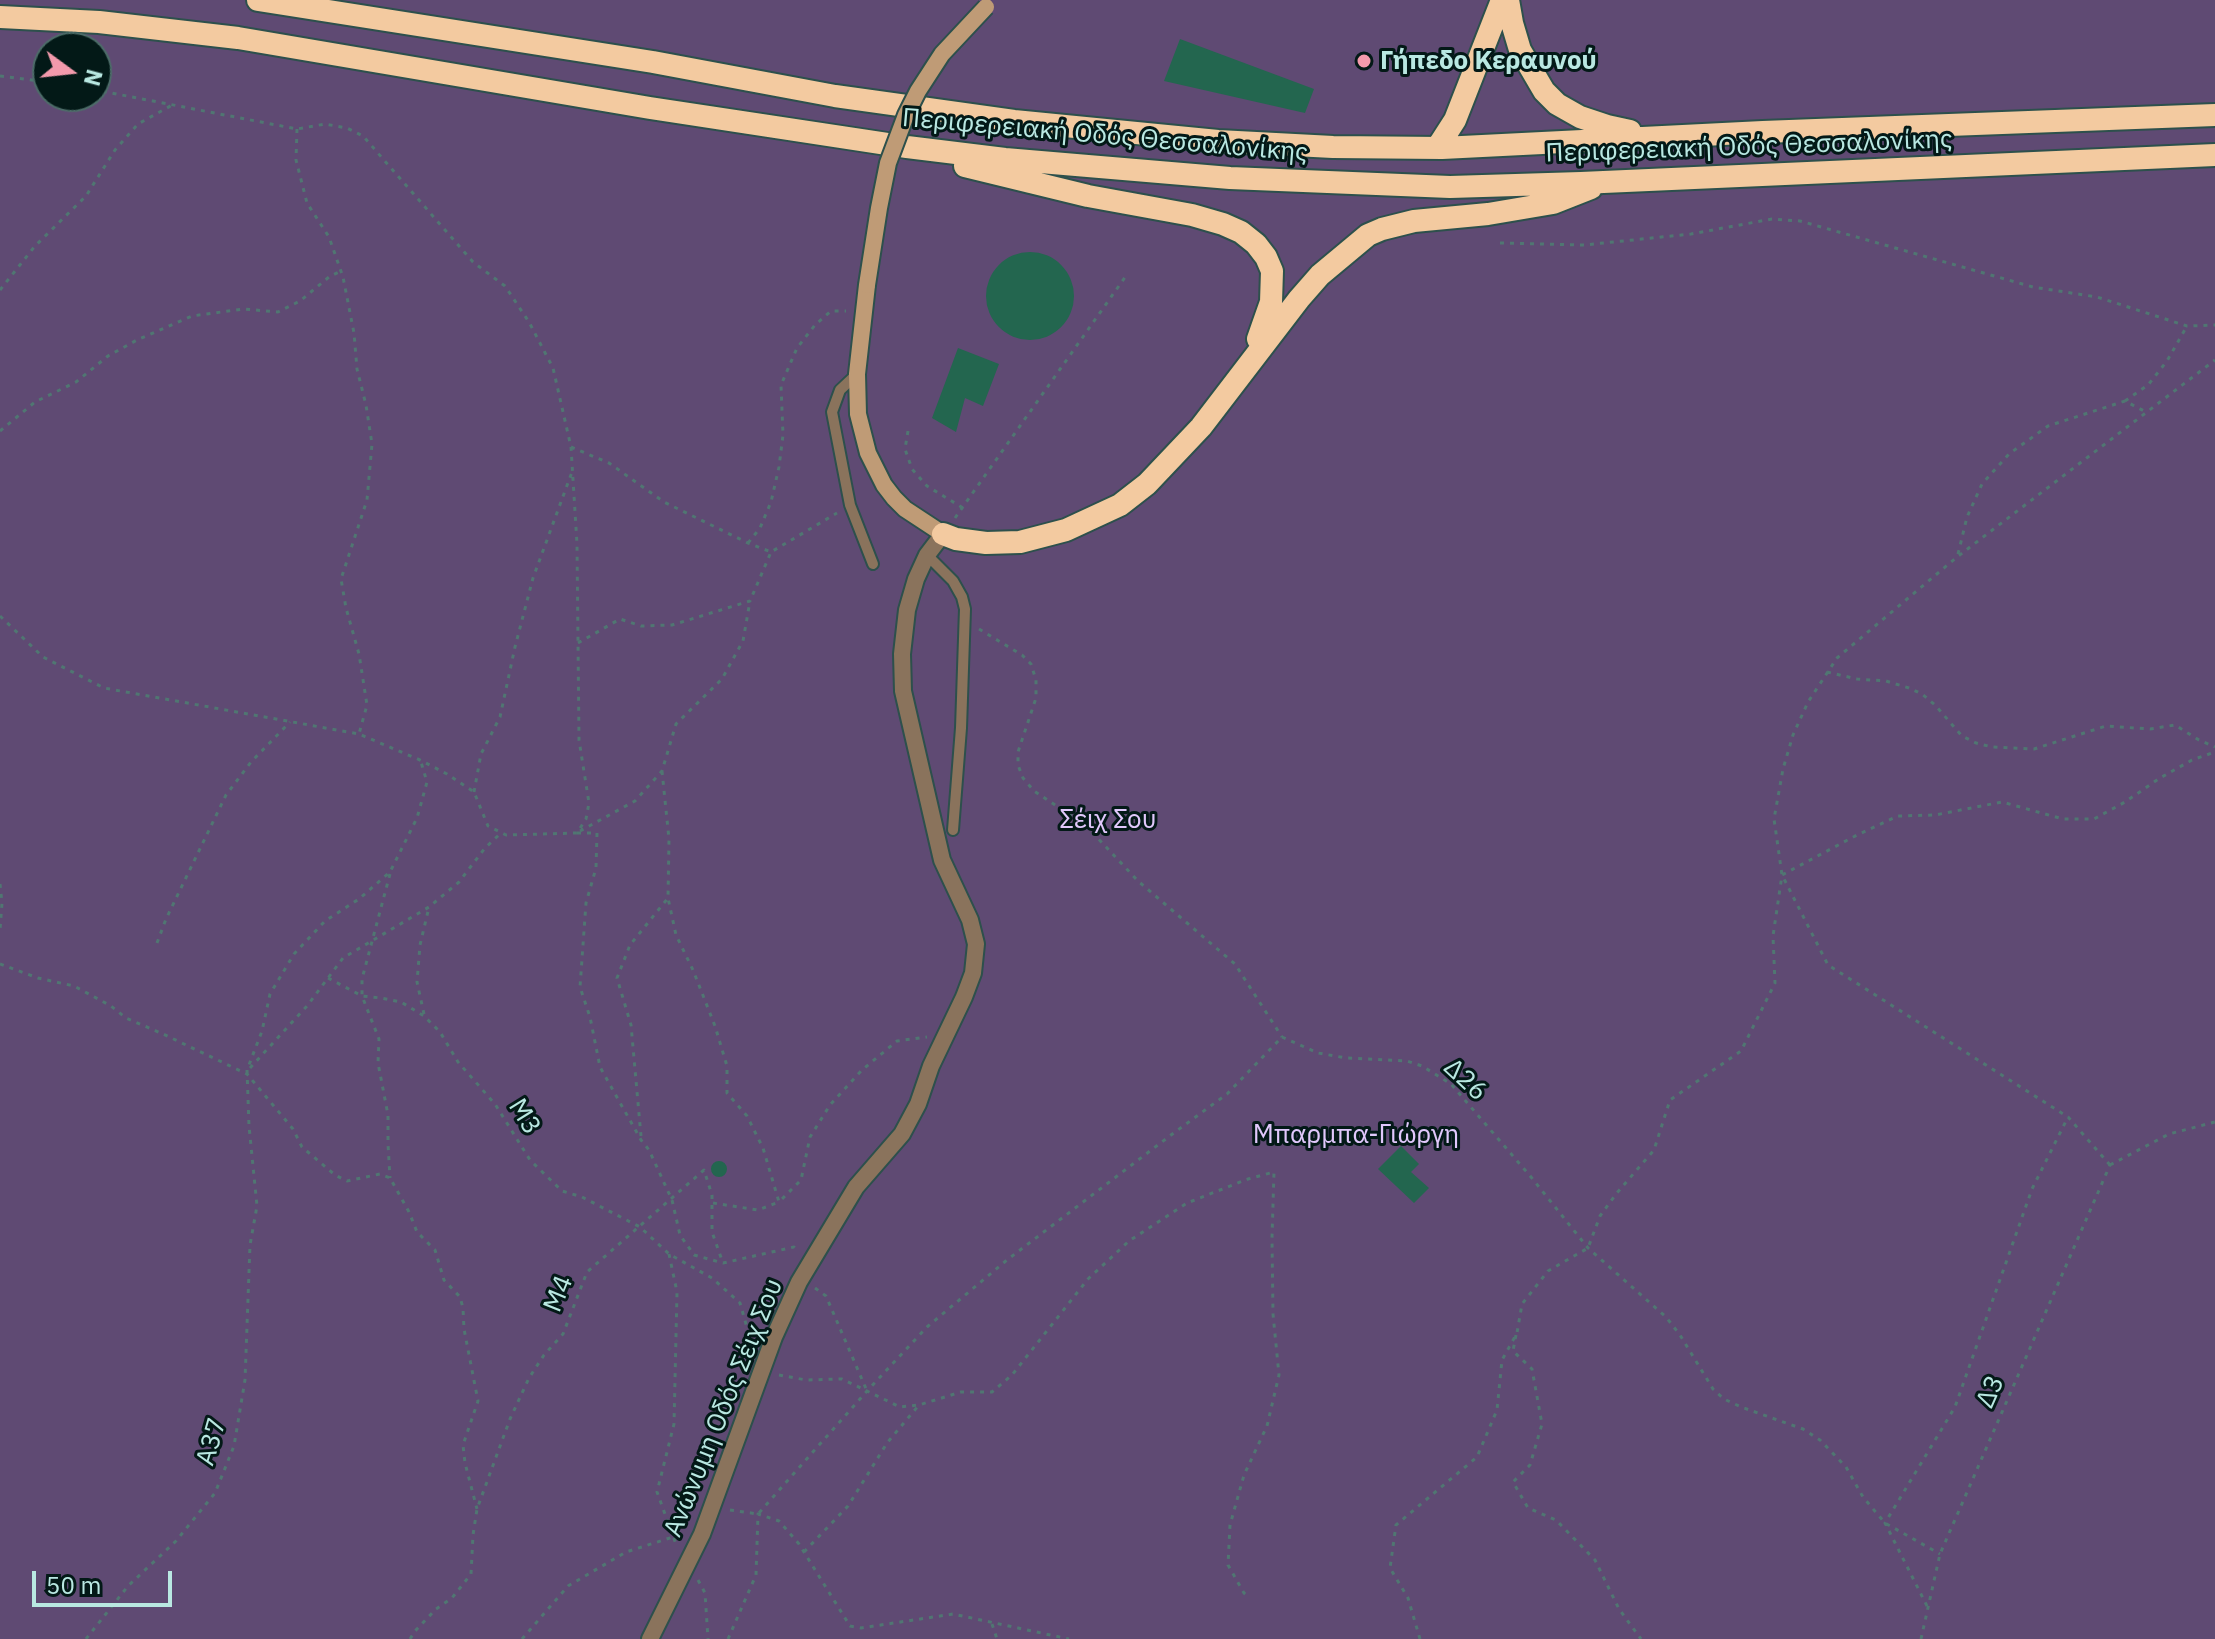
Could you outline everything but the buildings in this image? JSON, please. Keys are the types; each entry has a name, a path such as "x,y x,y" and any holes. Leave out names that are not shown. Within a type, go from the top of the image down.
{"highway":[{"name":"Περιφερειακή Οδός Θεσσαλονίκης","path":"258,0 653,62 835,96 1014,121 1218,141 1437,148 2215,115"},
{"path":"1437,148 1455,120 1505,0"},
{"path":"1505,0 1525,60 1544,91 1568,111 1607,126 1636,132 1763,132"},
{"name":"Περιφερειακή Οδός Θεσσαλονίκης","path":"0,17 99,22 238,38 650,108 907,147 1119,169 1327,183 1450,187 2215,155"},
{"path":"907,147 988,172 1088,196 1192,215 1241,232 1266,257 1272,271 1273,290 1262,331 1237,380"},
{"path":"943,534 986,543 1020,542 1066,530 1120,505 1174,458 1320,275 1368,235 1414,221 1488,214 1553,203 1605,182"}],"main road":[{"path":"943,534 905,509 875,470 858,414 857,374 867,285 888,163 918,91 942,54 990,3"}],"street":[{"name":"Ανώνυμη Οδός Σέιχ Σου","path":"650,1639 689,1562 712,1507 760,1372 799,1282 856,1187 902,1134 918,1104 931,1066 973,973 976,944 970,920 942,860 903,691 902,654 907,610 927,555 943,534"}],"lane":[{"path":"857,374 840,390 832,412 850,505 873,564"},
{"path":"927,555 953,581 965,609 961,728 953,830"}],"path":[{"path":"0,76 32,80"},
{"path":"112,93 297,129 325,124 347,128 363,136 473,262 505,286 529,322 553,368 571,447 577,544 579,740 589,803 586,819 577,833"},
{"path":"0,290 35,246 86,196 115,150 138,124 174,104"},
{"path":"297,129 296,160 307,203 329,237 341,271 372,444 367,500 341,579 359,654 367,705 359,734"},
{"path":"1500,243 1584,245 1691,234 1772,219 1800,221 2033,287 2097,297 2187,326 2215,325"},
{"path":"0,431 35,402 76,382 108,356 137,340 192,316 243,309 278,312 300,301 341,271"},
{"path":"943,534 1128,273"},
{"path":"748,543 760,528 774,491 783,435 781,385 797,348 831,311 864,310"},
{"path":"1957,557 1967,517 1982,484 2009,454 2048,426 2125,401 2148,385 2167,361 2187,326"},
{"path":"1641,1639 1619,1609 1595,1560 1556,1520 1528,1508 1513,1482 1530,1465 1542,1424 1532,1369 1513,1351 1522,1304 1548,1271 1588,1248 1600,1216 1654,1150 1670,1100 1741,1051 1775,983 1773,936 1782,875 1774,819 1783,769 1793,735 1808,702 1837,658 1957,557 2215,360"},
{"path":"2125,401 2146,412"},
{"path":"908,431 905,449 912,469 927,486 963,508"},
{"path":"571,447 609,463 664,502 771,552"},
{"path":"573,469 533,578 500,717 481,754 474,792 488,826 506,835 597,833 596,868 586,903 580,987 590,1017 600,1067 649,1150 672,1200 680,1235 694,1255 723,1263 794,1247 810,1263"},
{"path":"779,1202 763,1148 747,1116 727,1093 727,1066 693,970 676,935 668,898 669,839 662,771 676,724 722,679 743,641 750,601 771,552 850,505"},
{"path":"577,643 620,619 641,626 672,625 750,601"},
{"path":"0,616 43,657 104,688 359,734 420,760 474,792"},
{"path":"728,1639 756,1575 758,1514 867,1391 927,1327 1007,1260 1227,1094 1282,1037 1235,964 1138,881 1091,831 1034,791 1023,778 1018,765 1018,752 1036,698 1036,680 1031,664 1022,655 983,630"},
{"path":"1827,672 1886,681 1909,688 1935,705 1962,736 1992,747 2034,749 2106,726 2150,729 2175,725 2215,749"},
{"path":"157,943 226,795 251,762 290,722"},
{"path":"1782,875 1898,816 1935,815 2002,802 2063,819 2094,819 2160,778 2215,749"},
{"path":"420,760 427,782 417,818 390,872 362,979 362,996 379,1039 378,1063 388,1115 390,1178 417,1232 435,1250 444,1280 460,1297 463,1308 478,1401 463,1445 477,1509"},
{"path":"577,833 635,801 662,771"},
{"path":"247,1072 307,1006 343,958 429,907 459,882 501,833"},
{"path":"247,1072 262,1031 270,994 294,954 325,921 359,899 390,872"},
{"path":"1782,875 1828,965 2068,1117 2110,1165 2169,1134 2215,1122"},
{"path":"0,884 0,930"},
{"path":"641,1140 631,1025 617,978 630,945 668,898"},
{"path":"424,1016 417,982 420,945 429,907"},
{"path":"0,964 38,978 74,986 126,1018 247,1072 293,1129 302,1147 335,1175 347,1181 380,1174 390,1178"},
{"name":"M3","path":"328,978 362,996 401,1002 424,1016 440,1032 458,1062 495,1104 530,1160 562,1191 582,1197 640,1227 669,1254 712,1278 740,1303 760,1372"},
{"path":"723,1263 712,1232 712,1203 758,1210 779,1202 801,1180 810,1137 830,1105 862,1070 897,1041 946,1033"},
{"name":"Δ26","path":"1282,1037 1318,1053 1346,1058 1407,1061 1422,1066 1451,1084 1588,1248 1666,1317 1713,1389 1733,1403 1803,1429 1820,1440 1846,1467 1863,1497 1885,1523 1940,1554"},
{"name":"Α37","path":"86,1639 128,1586 176,1541 215,1493 234,1446 245,1380 250,1245 257,1206 247,1072"},
{"path":"1927,1606 1885,1523 1955,1407 2032,1189 2068,1117"},
{"name":"Δ3","path":"1921,1639 1940,1554 2110,1165"},
{"name":"M4","path":"410,1639 436,1609 452,1598 471,1574 477,1509 510,1419 529,1378 563,1334 587,1272 704,1170 712,1203"},
{"path":"760,1372 806,1380 842,1379 900,1407 919,1405 961,1392 992,1392 1012,1375 1088,1279 1129,1241 1187,1203 1274,1172 1273,1314 1279,1375 1267,1426 1244,1475 1230,1525 1228,1565 1249,1597"},
{"path":"669,1254 677,1292 674,1424 657,1492 676,1547 689,1562 705,1593 708,1639"},
{"path":"799,1282 810,1285 826,1296 867,1391"},
{"path":"1420,1639 1408,1598 1390,1568 1396,1525 1477,1457 1497,1410 1502,1360 1517,1333"},
{"path":"804,1552 848,1506 887,1443 919,1405"},
{"path":"712,1507 758,1514 779,1521 804,1552 850,1626 861,1628 953,1614 1069,1639"},
{"path":"522,1639 568,1586 626,1552 673,1537"},
{"path":"992,1624 997,1639"}],"green space":[{"name":"Σέιχ Σου","path":"0,0 2215,0 2215,1639 0,1639"}],"place":[{"name":"Γήπεδο Κεραυνού","path":"1364,61"}],"park label":[{"name":"Μπαρμπα-Γιώργη","path":"1356,1135"}]}
